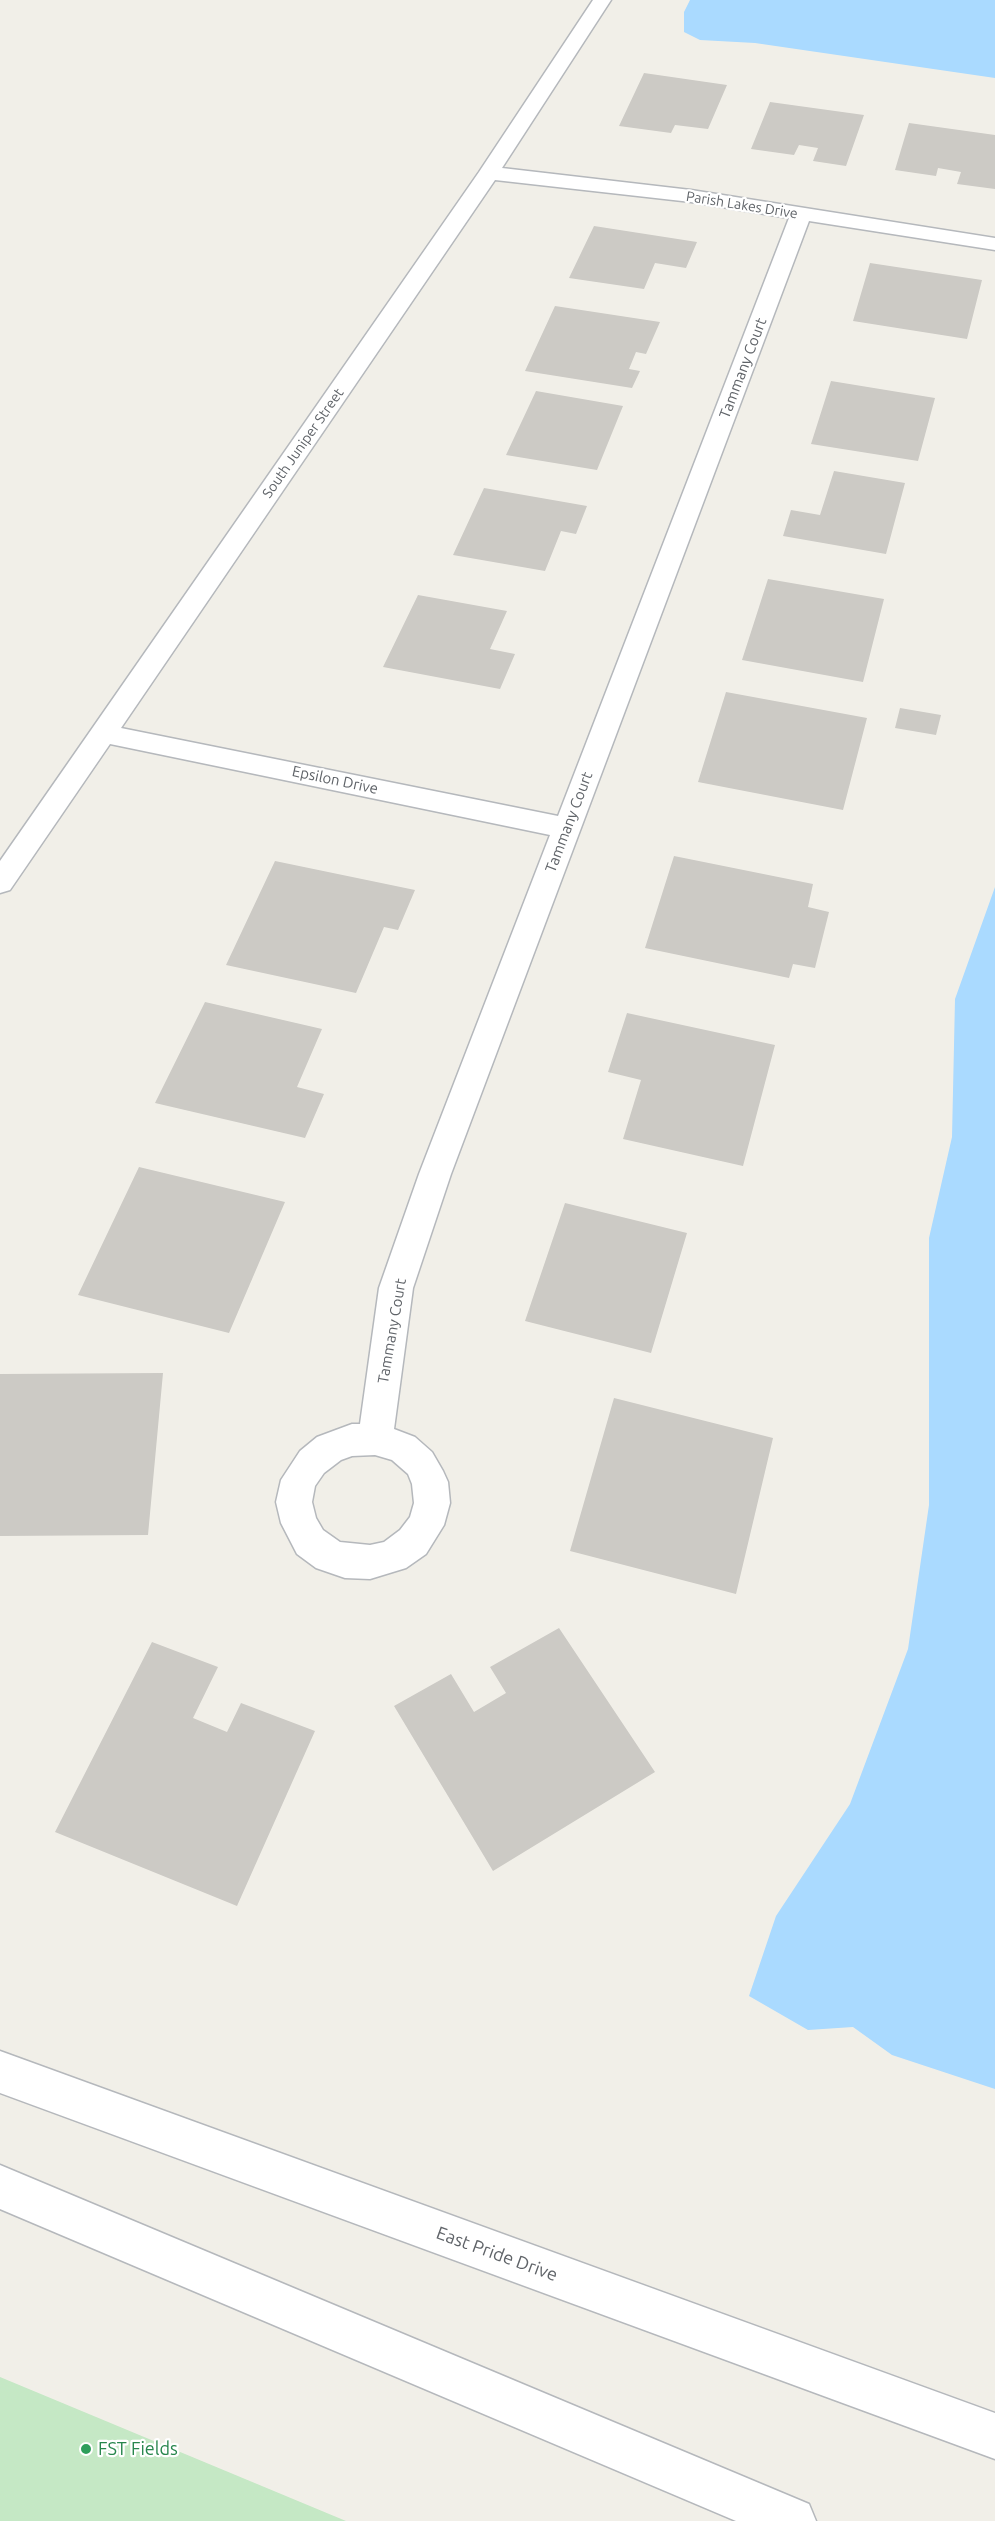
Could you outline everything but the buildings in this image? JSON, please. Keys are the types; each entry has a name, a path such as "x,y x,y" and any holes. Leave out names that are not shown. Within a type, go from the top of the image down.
{"street":[{"name":"South Juniper Street","path":"0,883 489,173 602,0"},
{"name":"Parish Lakes Drive","path":"489,173 690,196 995,244"},
{"name":"Tammany Court","path":"375,1439 396,1288 435,1174 801,215"},
{"name":"Epsilon Drive","path":"102,733 567,828"},
{"name":"East Pride Drive","path":"0,2072 995,2436"},
{"path":"0,2187 792,2521"}],"green space":[{"name":"FST Fields","path":"0,2377 346,2521 0,2521"}],"water":[{"path":"690,0 995,0 995,78 755,43 700,40 684,32 684,12"},
{"path":"995,887 995,2089 892,2055 853,2027 808,2030 749,1996 776,1916 850,1804 908,1649 929,1505 929,1238 952,1137 955,999"}],"place":[{"name":"FST Fields","path":"86,2449"}]}
